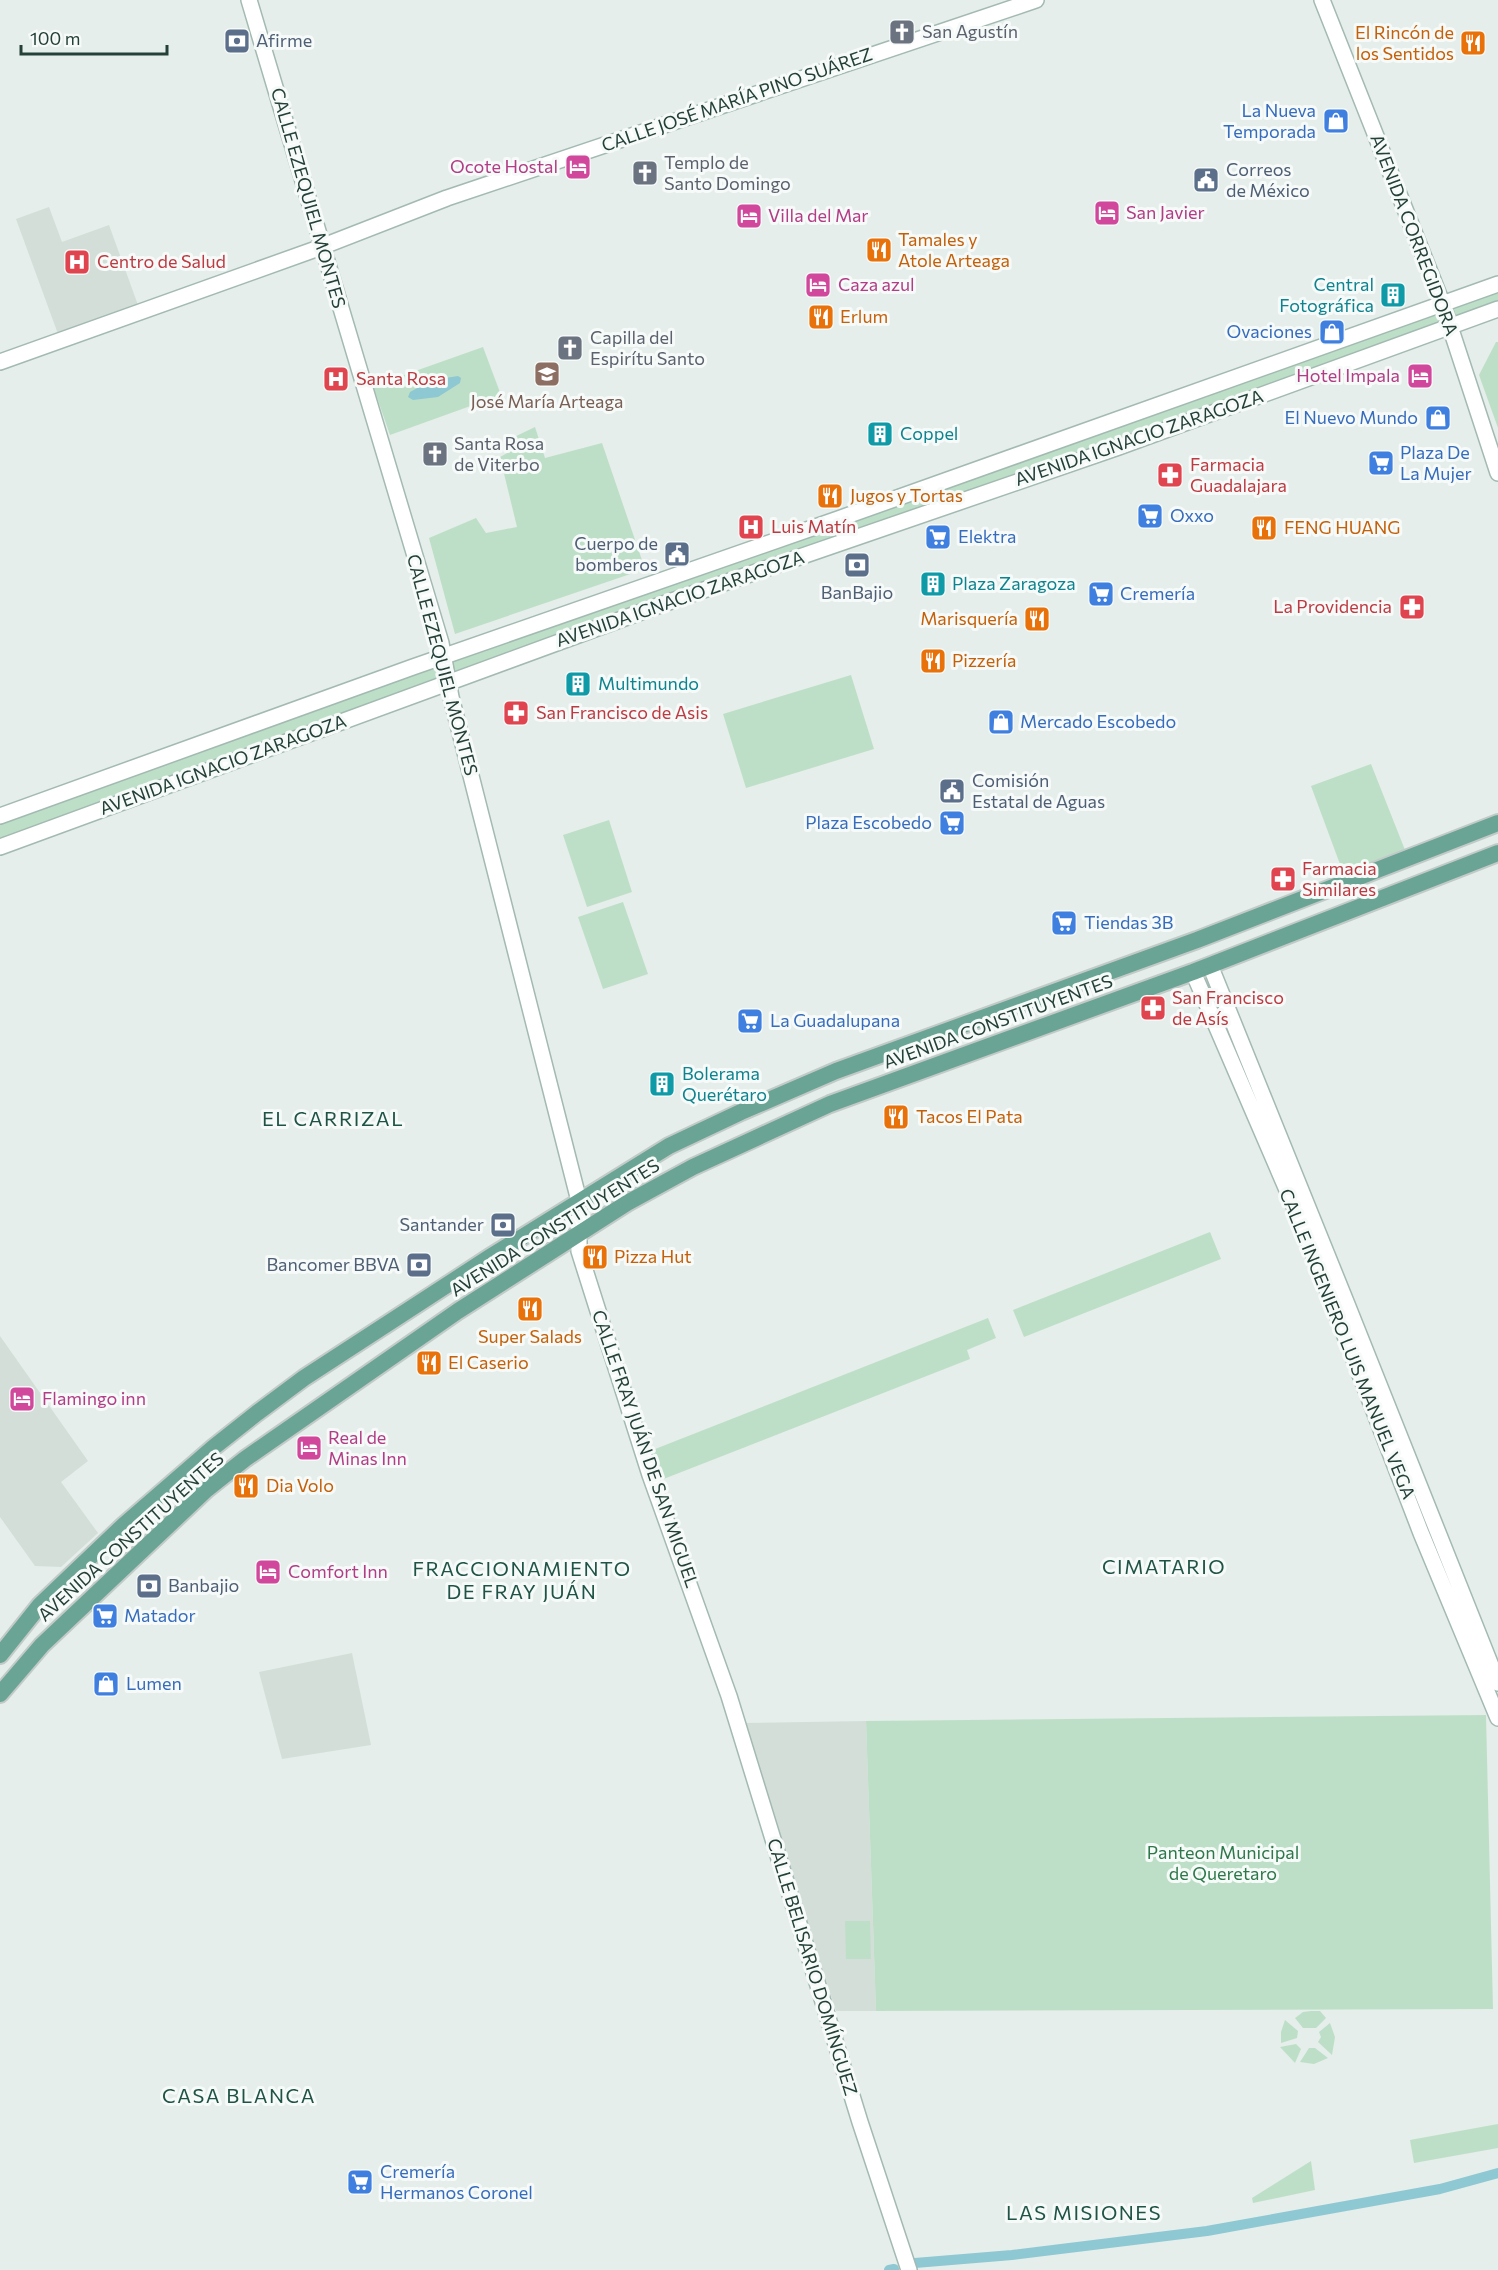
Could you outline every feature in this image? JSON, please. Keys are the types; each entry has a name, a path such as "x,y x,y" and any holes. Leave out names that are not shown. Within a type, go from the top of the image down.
{"main road":[{"name":"CALLE EZEQUIEL MONTES","path":"249,0 443,657 579,1201 579,1233"},
{"name":"CALLE JOSÉ MARÍA PINO SUÁREZ","path":"0,363 322,247 447,198 1036,0"},
{"name":"AVENIDA CORREGIDORA","path":"1322,0 1443,305 1498,473"},
{"name":"AVENIDA IGNACIO ZARAGOZA","path":"0,816 1498,284"},
{"name":"AVENIDA IGNACIO ZARAGOZA","path":"0,847 663,604 1119,447 1498,309"},
{"name":"AVENIDA CONSTITUYENTES","path":"0,1655 40,1605 124,1525 205,1454 257,1413 304,1378 490,1257 669,1146 836,1071 1197,940 1498,823"},
{"name":"AVENIDA CONSTITUYENTES","path":"0,1694 42,1645 206,1490 245,1459 383,1363 627,1203 693,1167 830,1104 1193,972 1498,853"},
{"name":"CALLE INGENIERO LUIS MANUEL VEGA","path":"1210,965 1498,1683"},
{"name":"CALLE INGENIERO LUIS MANUEL VEGA","path":"1193,972 1303,1227 1421,1533 1498,1718"},
{"name":"CALLE FRAY JUÁN DE SAN MIGUEL","path":"579,1233 579,1251 632,1420 718,1663"},
{"name":"CALLE BELISARIO DOMÍNGUEZ","path":"718,1663 850,2091 909,2270"}],"shaded area":[{"name":"Centro de Salud","path":"49,207 62,242 109,225 138,305 58,334 16,219"},
{"name":"Flamingo inn","path":"0,1336 88,1461 61,1482 98,1533 61,1567 35,1566 0,1517"},
{"path":"352,1653 371,1745 282,1759 259,1672"},
{"path":"866,1721 876,2011 836,2011 742,1723"}],"green space":[{"path":"1498,290 1498,303 0,841 0,823 49,804"},
{"path":"1498,342 1498,428 1479,375"},
{"path":"483,347 501,395 390,435 373,386"},
{"path":"535,427 545,458 602,443 645,569 455,634 429,538 476,518 486,533 517,527 500,457 511,451 506,441"},
{"path":"851,675 874,749 746,788 723,714"},
{"path":"1371,764 1405,850 1344,875 1311,786"},
{"path":"609,820 632,892 587,907 563,835"},
{"path":"623,902 648,974 603,989 578,917"},
{"path":"1210,1232 1221,1259 1024,1337 1013,1310"},
{"path":"988,1318 996,1338 967,1350 970,1359 661,1480 650,1451"},
{"name":"Panteon Municipal de Queretaro","path":"1486,1715 1493,2009 876,2011 866,1721"},
{"path":"845,1921 870,1921 871,1959 846,1959"},
{"path":"1320,2011 1326,2018 1316,2028 1303,2028 1295,2018 1303,2012"},
{"path":"1285,2020 1298,2031 1297,2038 1281,2043 1281,2032"},
{"path":"1330,2023 1335,2037 1332,2055 1318,2042 1321,2037 1319,2032"},
{"path":"1296,2044 1301,2049 1295,2063 1280,2047"},
{"path":"1309,2048 1315,2048 1328,2058 1314,2064 1300,2062"},
{"path":"1498,2124 1498,2148 1414,2163 1410,2140"},
{"path":"1311,2161 1315,2190 1253,2203 1252,2198"}],"water":[{"path":"458,376 461,378 460,383 438,397 413,400 408,397 410,392 432,380"}],"waterway":[{"path":"915,2263 1012,2255 1207,2231 1440,2189 1498,2173"},
{"path":"889,2270 894,2269"}],"place":[{"name":"San Agustín","path":"902,32"},
{"name":"Afirme","path":"237,41"},
{"name":"El Rincón de los Sentidos","path":"1473,43"},
{"name":"La Nueva Temporada","path":"1336,121"},
{"name":"Ocote Hostal","path":"578,167"},
{"name":"Templo de Santo Domingo","path":"645,173"},
{"name":"Correos de México","path":"1206,180"},
{"name":"San Javier","path":"1107,213"},
{"name":"Villa del Mar","path":"749,216"},
{"name":"Tamales y Atole Arteaga","path":"879,250"},
{"name":"Centro de Salud","path":"77,262"},
{"name":"Caza azul","path":"818,285"},
{"name":"Central Fotográfica","path":"1393,295"},
{"name":"Erlum","path":"821,317"},
{"name":"Ovaciones","path":"1332,332"},
{"name":"Capilla del Espirítu Santo","path":"570,348"},
{"name":"José María Arteaga","path":"547,374"},
{"name":"Hotel Impala","path":"1420,376"},
{"name":"Santa Rosa","path":"336,379"},
{"name":"El Nuevo Mundo","path":"1438,418"},
{"name":"Coppel","path":"880,434"},
{"name":"Santa Rosa de Viterbo","path":"435,454"},
{"name":"Plaza De La Mujer","path":"1381,463"},
{"name":"Farmacia Guadalajara","path":"1170,475"},
{"name":"Jugos y Tortas","path":"830,496"},
{"name":"Oxxo","path":"1150,516"},
{"name":"Luis Matín","path":"751,527"},
{"name":"FENG HUANG","path":"1264,528"},
{"name":"Elektra","path":"938,537"},
{"name":"Cuerpo de bomberos","path":"677,554"},
{"name":"BanBajio","path":"857,565"},
{"name":"Plaza Zaragoza","path":"933,584"},
{"name":"Cremería","path":"1101,594"},
{"name":"La Providencia","path":"1412,607"},
{"name":"Marisquería","path":"1037,619"},
{"name":"Pizzería","path":"933,661"},
{"name":"Multimundo","path":"578,684"},
{"name":"San Francisco de Asis","path":"516,713"},
{"name":"Mercado Escobedo","path":"1001,722"},
{"name":"Comisión Estatal de Aguas","path":"952,791"},
{"name":"Plaza Escobedo","path":"952,823"},
{"name":"Farmacia Similares","path":"1283,879"},
{"name":"Tiendas 3B","path":"1064,923"},
{"name":"San Francisco de Asís","path":"1153,1008"},
{"name":"La Guadalupana","path":"750,1021"},
{"name":"Bolerama Querétaro","path":"662,1084"},
{"name":"Tacos El Pata","path":"896,1117"},
{"name":"Santander","path":"503,1225"},
{"name":"Pizza Hut","path":"595,1257"},
{"name":"Bancomer BBVA","path":"419,1265"},
{"name":"Super Salads","path":"530,1309"},
{"name":"El Caserio","path":"429,1363"},
{"name":"Flamingo inn","path":"22,1399"},
{"name":"Real de Minas Inn","path":"309,1448"},
{"name":"Dia Volo","path":"246,1486"},
{"name":"Comfort Inn","path":"268,1572"},
{"name":"Banbajio","path":"149,1586"},
{"name":"Matador","path":"105,1616"},
{"name":"Lumen","path":"106,1684"},
{"name":"Cremería Hermanos Coronel","path":"360,2182"}],"district":[{"name":"EL CARRIZAL","path":"333,1119"},
{"name":"CIMATARIO","path":"1164,1567"},
{"name":"FRACCIONAMIENTO DE FRAY JUÁN","path":"522,1580"},
{"name":"CASA BLANCA","path":"239,2096"},
{"name":"LAS MISIONES","path":"1084,2213"}]}
